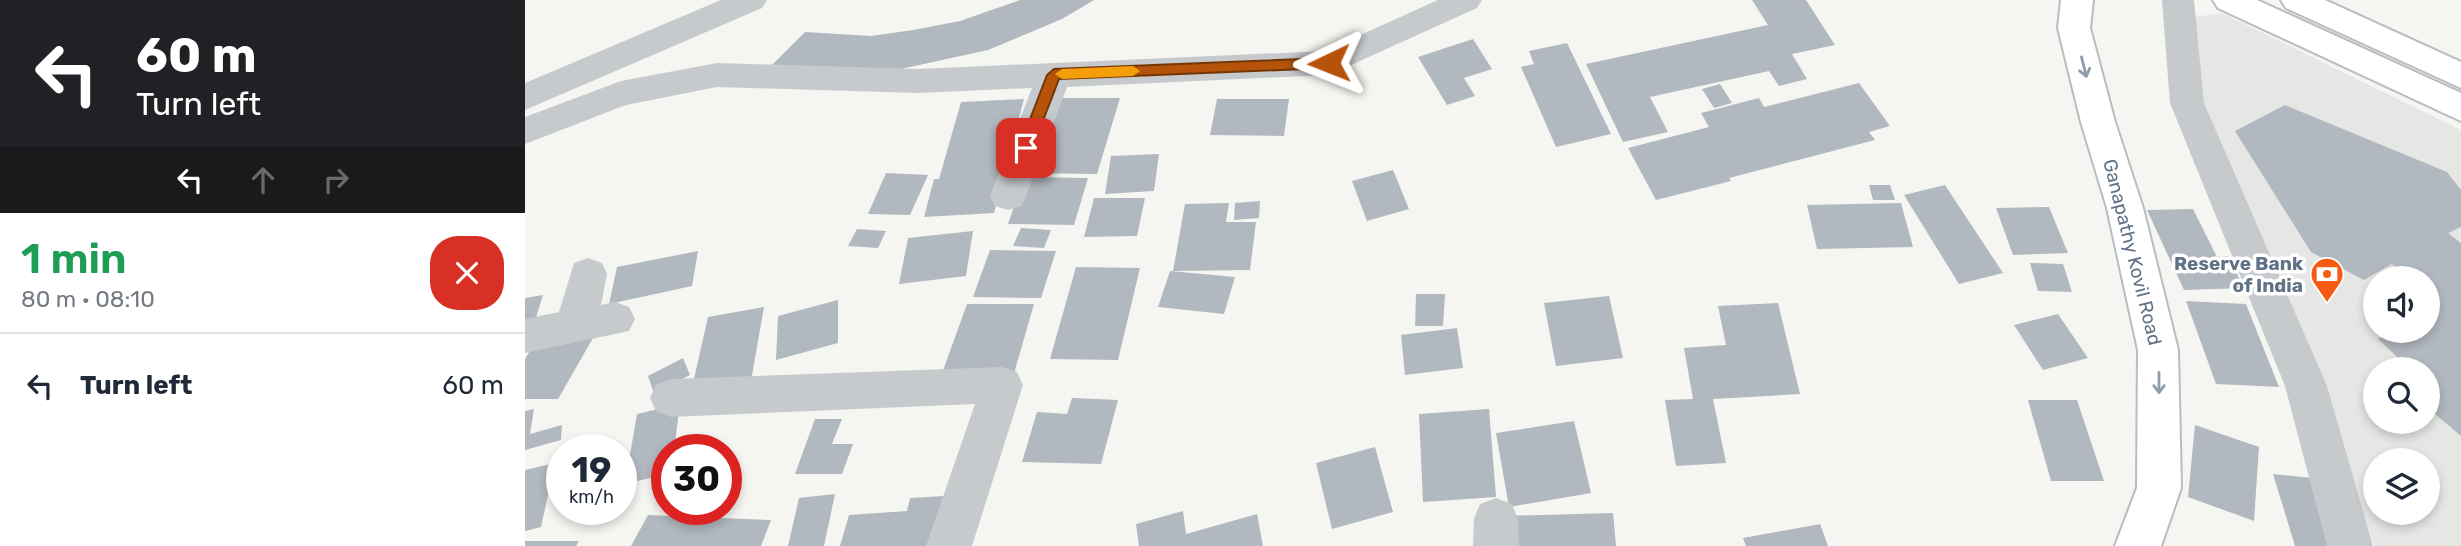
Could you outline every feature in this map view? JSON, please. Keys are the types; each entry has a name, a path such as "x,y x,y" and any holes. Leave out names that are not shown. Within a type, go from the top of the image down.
{"main road":[{"path":"2229,0 2461,108"},
{"path":"2260,0 2461,91"},
{"path":"2297,0 2461,76"},
{"path":"2334,0 2461,58"},
{"name":"Ganapathy Kovil Road","path":"2075,2 2074,28 2098,122 2125,208 2158,350 2159,488 2138,546"}],"street":[{"path":"525,97 751,0"},
{"path":"525,131 621,93 717,75 918,80 1329,63 1466,0"},
{"path":"2178,0 2187,103 2305,386 2350,546"},
{"path":"1008,197 1054,75"},
{"path":"576,326 589,274"},
{"path":"525,336 615,319"},
{"path":"671,398 1002,385 949,546"}],"shaded area":[{"name":"Reserve Bank of India","path":"2222,13 2461,130 2461,546 2375,546 2367,525 2440,525 2440,448 2363,448 2363,516 2206,123 2194,17"}],"building":[{"path":"1020,0 1094,0 1062,19 988,50 901,69 771,66 805,32 871,36 913,30 960,21"},
{"path":"1752,0 1806,0 1835,45 1792,54 1807,79 1779,86 1769,71 1650,97 1668,132 1623,142 1586,64 1768,25"},
{"path":"1473,39 1492,69 1464,78 1475,96 1447,105 1418,57"},
{"path":"1567,43 1611,134 1556,147 1521,67 1534,64 1529,51"},
{"path":"1859,83 1890,126 1869,132 1875,140 1729,178 1731,181 1656,200 1628,148 1709,127 1701,113 1759,98 1764,107"},
{"path":"1720,84 1732,103 1714,108 1702,89"},
{"path":"1054,98 1120,98 1097,174 1028,173"},
{"path":"1024,99 994,213 924,217 934,179 939,179 961,102"},
{"path":"1217,99 1289,99 1284,136 1210,135"},
{"path":"2285,105 2447,172 2461,190 2461,227 2448,233 2461,243 2461,436 2440,418 2440,357 2397,357 2382,343 2440,343 2440,266 2363,266 2363,279 2311,252 2235,131"},
{"path":"1159,154 1154,191 1105,194 1111,156"},
{"path":"1393,170 1409,209 1367,221 1352,181"},
{"path":"886,173 928,175 910,215 868,214"},
{"path":"1024,177 1088,178 1074,225 1008,224"},
{"path":"1869,185 1890,185 1895,200 1873,200"},
{"path":"1945,185 2003,273 1959,284 1904,195"},
{"path":"1094,198 1145,198 1137,236 1084,237"},
{"path":"1260,201 1259,218 1234,220 1235,203"},
{"path":"1229,203 1226,222 1256,222 1250,270 1173,271 1185,204"},
{"path":"1901,203 1913,247 1817,249 1807,205"},
{"path":"2049,207 2068,253 2013,255 1996,208"},
{"path":"2193,209 2217,257 2228,256 2244,288 2184,290 2147,210"},
{"path":"1021,228 1051,230 1044,248 1013,246"},
{"path":"857,229 886,231 878,248 848,246"},
{"path":"973,231 966,276 899,284 908,238"},
{"path":"990,250 1056,251 1041,298 973,297"},
{"path":"698,251 692,286 609,304 617,267"},
{"path":"2030,263 2063,264 2072,292 2038,291"},
{"path":"1076,267 1140,268 1118,360 1050,359"},
{"path":"1170,271 1235,277 1224,314 1158,307"},
{"path":"1416,294 1445,294 1443,326 1415,326"},
{"path":"543,295 534,324 525,326 525,298"},
{"path":"1609,296 1623,358 1556,366 1544,303"},
{"path":"838,300 838,343 776,360 778,316"},
{"path":"2186,301 2246,304 2279,387 2216,384"},
{"path":"1778,303 1800,394 1713,399 1726,463 1676,466 1665,400 1693,399 1684,348 1726,345 1718,306"},
{"path":"967,304 1034,304 1013,377 941,376"},
{"path":"764,307 751,381 691,392 708,317"},
{"path":"2058,314 2088,358 2043,370 2014,325"},
{"path":"1457,328 1463,368 1405,375 1401,335"},
{"path":"538,337 593,338 558,399 525,399 525,359"},
{"path":"683,358 690,375 654,393 648,376"},
{"path":"1072,398 1118,400 1101,464 1022,462 1037,412 1067,414"},
{"path":"2028,400 2077,400 2104,481 2051,481"},
{"path":"680,404 676,434 651,434 651,478 637,481 637,434 634,434 637,414"},
{"path":"534,409 530,434 562,425 561,434 546,434 546,444 525,450 525,411"},
{"path":"1489,409 1496,497 1423,502 1419,414"},
{"path":"815,419 842,419 832,444 853,444 842,474 795,474"},
{"path":"1574,421 1591,493 1509,507 1496,433"},
{"path":"2195,425 2259,447 2254,521 2188,497"},
{"path":"1375,447 1393,512 1332,529 1316,463"},
{"path":"546,465 546,504 541,527 525,531 525,470"},
{"path":"2273,474 2312,478 2334,546 2295,546"},
{"path":"835,494 824,546 788,546 799,498"},
{"path":"944,496 933,546 840,546 849,515 907,511 910,498"},
{"path":"1183,511 1186,534 1257,514 1263,546 1139,546 1136,524"},
{"path":"1613,513 1616,546 1504,546 1503,516"},
{"path":"648,515 651,515 651,525 742,525 742,519 771,520 761,546 631,546"},
{"path":"1820,524 1828,546 1746,546 1743,538"},
{"path":"525,541 579,541 576,546 525,546"}],"slow traffic":[{"path":"1062,74 1133,71"}],"place":[{"name":"Reserve Bank of India","path":"2327,304"}],"route":[{"path":"1026,148 1054,75 1329,63"}]}
